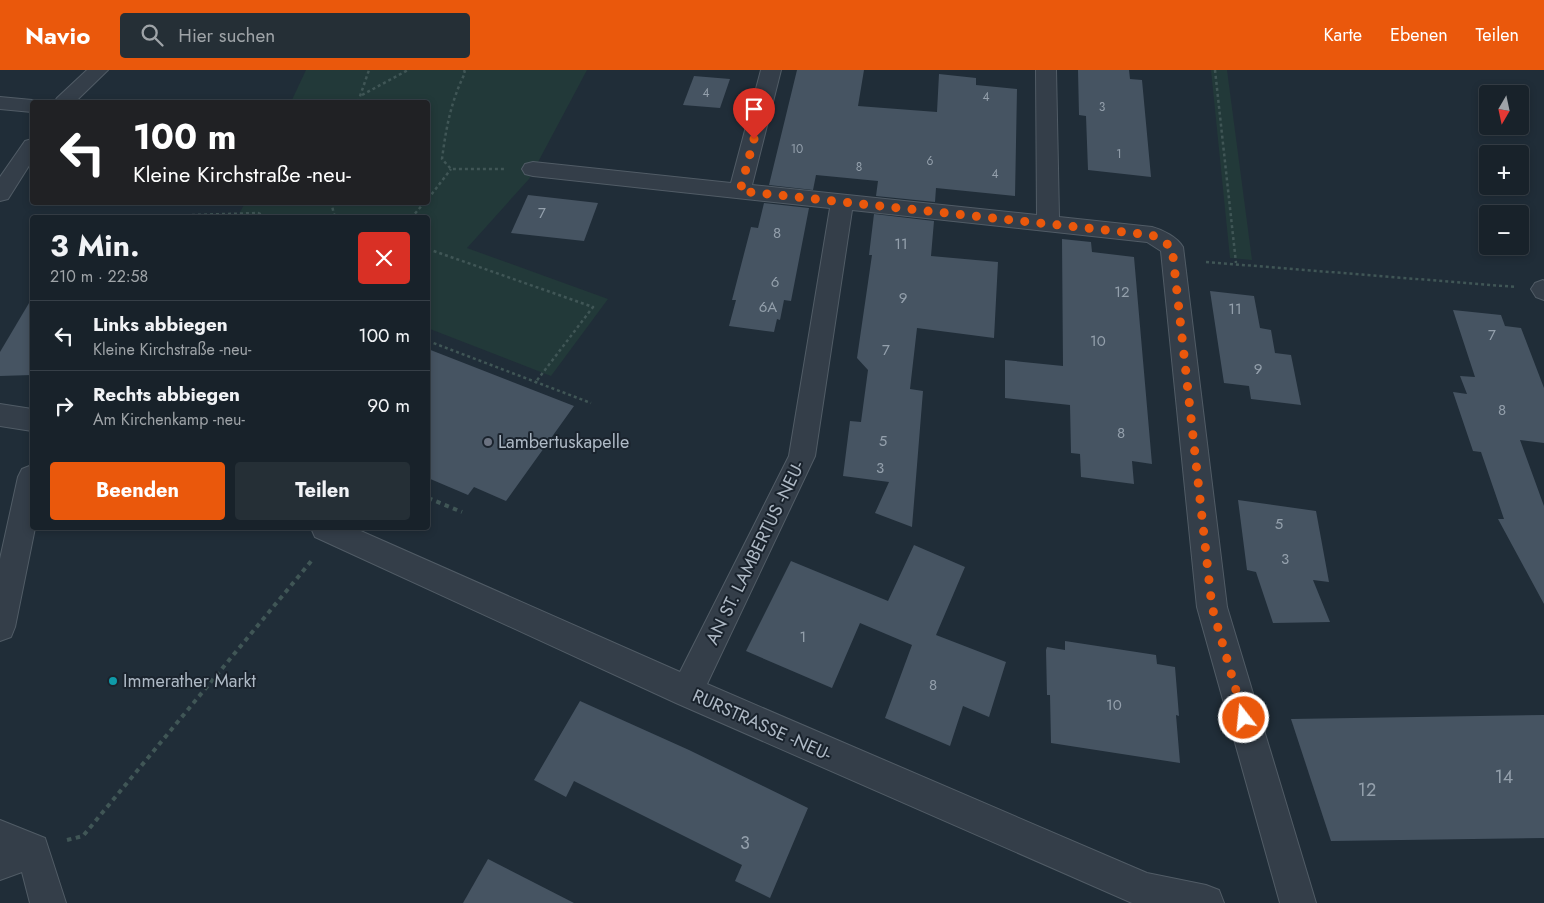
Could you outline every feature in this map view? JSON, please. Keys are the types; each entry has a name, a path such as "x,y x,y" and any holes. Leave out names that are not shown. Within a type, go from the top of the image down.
{"street":[{"path":"66,100 98,70"},
{"path":"740,191 771,70"},
{"path":"1046,70 1048,224"},
{"path":"0,103 30,106"},
{"path":"0,194 30,149"},
{"path":"534,169 1152,235 1172,247 1212,607 1298,903"},
{"name":"AN ST. LAMBERTUS -NEU-","path":"687,692 802,456 842,202"},
{"path":"0,415 30,420"},
{"path":"0,626 30,486"},
{"name":"RURSTRASSE -NEU-","path":"330,530 687,692 1146,890 1206,903"},
{"path":"0,837 33,850"},
{"path":"0,863 33,850"},
{"path":"33,850 48,903"}],"path":[{"path":"359,100 369,70"},
{"path":"362,95 408,70"},
{"path":"464,70 465,74 453,96 447,120 442,159 451,169 534,169"},
{"path":"1215,70 1236,264"},
{"path":"430,197 451,169"},
{"path":"414,215 422,205"},
{"path":"192,215 258,213 263,215"},
{"path":"430,250 593,306 535,383"},
{"path":"1175,261 1236,264 1544,290"},
{"path":"430,342 590,403"},
{"path":"430,499 462,512"},
{"path":"33,850 83,836 330,530"}],"green space":[{"path":"306,70 587,70 529,179 467,248 608,299 551,376 430,329 430,215 226,215 239,214 244,205 430,205 430,100 292,100"},
{"path":"1211,70 1227,70 1252,260 1230,258"}],"building":[{"path":"797,70 864,70 858,106 937,112 939,74 976,78 976,85 1017,89 1015,196 936,188 935,202 876,196 878,181 816,175 813,190 769,185"},
{"path":"1078,70 1129,70 1130,79 1142,80 1151,177 1088,170 1086,116 1079,115"},
{"path":"694,76 730,79 720,108 683,105"},
{"path":"528,195 598,203 584,241 511,233"},
{"path":"764,203 809,208 791,301 784,300 780,320 777,319 774,332 729,326 736,300 732,300 751,227 758,228"},
{"path":"874,214 934,221 931,256 998,262 994,338 917,328 910,389 923,391 912,527 875,513 889,482 843,476 850,421 861,422 868,370 857,358 872,255 869,255"},
{"path":"1062,239 1091,242 1092,252 1134,257 1152,464 1132,461 1134,484 1081,477 1080,454 1071,453 1070,405 1005,398 1005,360 1063,366"},
{"path":"1210,291 1254,296 1260,328 1271,330 1275,353 1291,355 1301,405 1251,399 1249,386 1224,383"},
{"path":"30,301 30,375 0,376 0,352"},
{"path":"1453,310 1501,315 1505,326 1521,328 1544,388 1544,443 1520,440 1544,506 1544,604 1498,519 1504,519 1481,452 1473,451 1453,392 1467,394 1460,376 1475,377"},
{"name":"Lambertuskapelle","path":"430,350 574,406 506,501 474,487 468,495 430,479"},
{"path":"1238,500 1316,511 1329,582 1313,580 1330,622 1273,623 1256,572 1247,570"},
{"path":"914,545 965,567 936,635 1006,662 989,717 963,706 950,746 885,718 912,645 860,623 832,688 746,651 791,561 888,601"},
{"path":"1065,641 1156,655 1157,664 1175,667 1180,763 1051,743 1050,695 1047,695 1046,650 1047,647 1065,650"},
{"path":"580,701 689,750 808,808 770,898 735,881 742,865 574,781 566,797 534,780"},
{"path":"1544,715 1544,838 1331,841 1291,719"},
{"path":"488,859 574,903 463,903"}],"place":[{"name":"Lambertuskapelle","path":"488,442"},
{"name":"Immerather Markt","path":"113,681"}],"route":[{"path":"754,139 740,191 1152,235 1172,247 1212,607 1244,718"}]}
